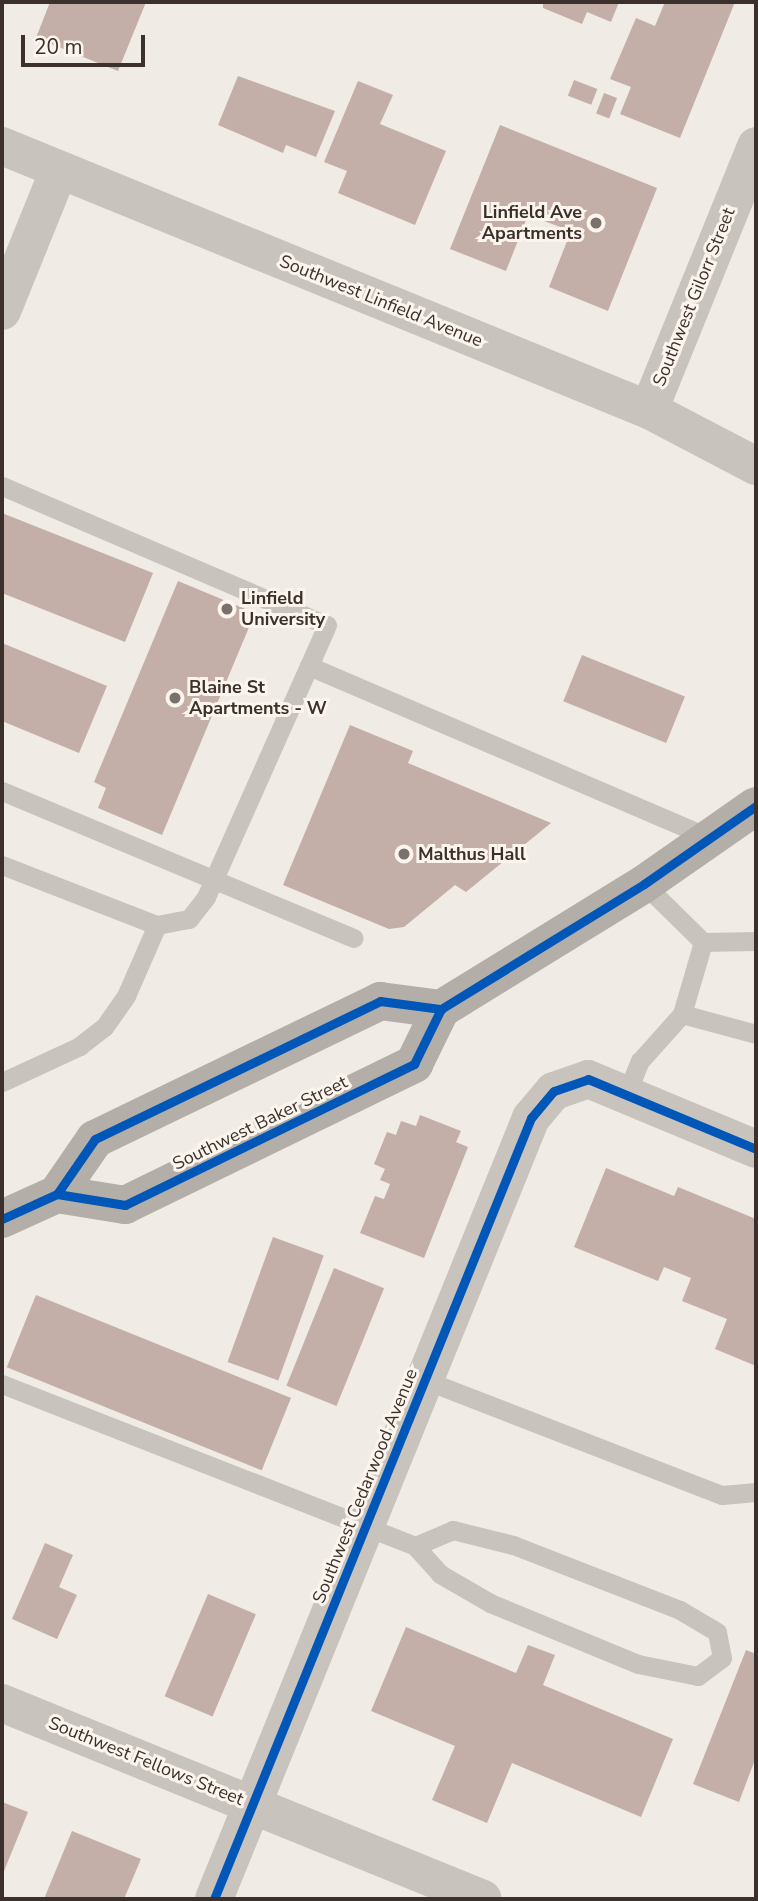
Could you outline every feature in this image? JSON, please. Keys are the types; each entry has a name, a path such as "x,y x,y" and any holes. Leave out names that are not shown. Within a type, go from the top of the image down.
{"highway":[{"path":"2,1219 57,1194 95,1139 380,1001 441,1009 644,884 756,806"},
{"name":"Southwest Baker Street","path":"57,1194 125,1205 273,1136 414,1064 441,1009"}],"street":[{"name":"Southwest Linfield Avenue","path":"2,146 649,410 756,466"},
{"name":"Southwest Gilorr Street","path":"649,410 756,146"},
{"path":"2,311 58,170"},
{"name":"Southwest Cedarwood Avenue","path":"214,1899 531,1118 554,1091 588,1079 626,1095"},
{"path":"626,1095 756,1149"},
{"name":"Southwest Fellows Street","path":"2,1703 253,1804 470,1897"}],"lane":[{"path":"2,486 327,625 214,875 189,919 157,925 2,864"},
{"path":"309,666 711,838"},
{"path":"2,791 214,875 354,938"},
{"path":"644,884 703,942 756,942"},
{"path":"2,1082 80,1046 104,1027 126,996 157,925"},
{"path":"626,1095 640,1061 682,1014 703,942"},
{"path":"682,1014 756,1034"},
{"path":"425,1380 722,1495 751,1495"},
{"path":"2,1384 415,1546 440,1574 490,1603 638,1664 698,1676 722,1658 717,1633 680,1610 513,1545 453,1530 415,1546"}],"building":[{"path":"50,2 146,2 118,71 36,38"},
{"path":"543,2 619,2 611,22 587,12 582,24 543,8"},
{"path":"665,2 735,2 680,138 620,114 631,87 610,79 636,18 655,26"},
{"path":"238,76 335,111 316,157 286,145 283,153 218,125"},
{"path":"574,80 597,89 591,105 568,96"},
{"path":"358,81 393,95 380,124 446,151 415,225 338,193 347,171 324,162"},
{"path":"604,93 617,98 609,119 596,114"},
{"name":"Linfield Ave Apartments","path":"500,125 657,188 608,311 549,287 571,231 528,215 506,271 450,249"},
{"path":"2,513 153,573 125,642 2,593"},
{"name":"Blaine St Apartments - W","path":"178,581 255,613 162,835 98,808 106,788 94,782"},
{"path":"2,643 107,686 79,753 2,721"},
{"path":"582,655 685,697 666,743 563,701"},
{"name":"Malthus Hall","path":"350,725 413,751 408,763 551,823 466,892 455,885 404,927 389,929 283,885"},
{"path":"420,1115 461,1131 456,1142 468,1147 424,1258 360,1233 375,1196 384,1199 390,1184 380,1180 385,1169 374,1164 387,1132 396,1135 401,1121 416,1126"},
{"path":"606,1168 674,1196 678,1187 756,1219 756,1366 715,1349 727,1319 682,1301 691,1278 664,1267 658,1281 574,1247"},
{"path":"273,1237 324,1255 278,1380 228,1362"},
{"path":"334,1268 384,1288 336,1406 286,1386"},
{"path":"36,1295 291,1398 262,1470 7,1367"},
{"path":"45,1543 73,1555 59,1587 77,1595 57,1639 12,1619"},
{"path":"208,1594 256,1614 212,1716 165,1696"},
{"path":"406,1627 516,1673 528,1645 555,1655 543,1685 673,1739 641,1817 512,1763 487,1823 432,1800 455,1746 371,1711"},
{"path":"746,1650 756,1654 756,1757 739,1802 693,1784"},
{"path":"2,1802 28,1812 2,1876"},
{"path":"72,1831 141,1859 124,1899 44,1899"}],"cycle path":[{"path":"57,1194 125,1205 414,1064 441,1009 644,884 756,806"},
{"path":"2,1219 57,1194 95,1139 380,1001 441,1009"},
{"path":"214,1899 531,1118 554,1091 588,1079 756,1149"}],"place":[{"name":"Linfield Ave Apartments","path":"596,223"},
{"name":"Linfield University","path":"227,609"},
{"name":"Blaine St Apartments - W","path":"175,698"},
{"name":"Malthus Hall","path":"404,854"}]}
